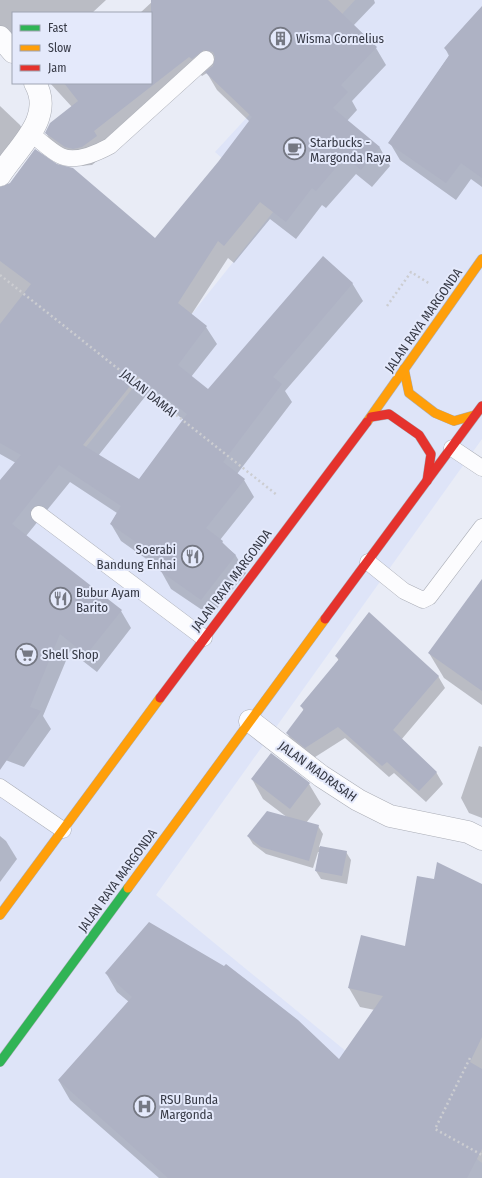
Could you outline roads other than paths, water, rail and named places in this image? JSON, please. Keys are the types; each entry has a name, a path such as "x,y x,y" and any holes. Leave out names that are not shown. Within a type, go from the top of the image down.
{"main road":[{"name":"JALAN RAYA MARGONDA","path":"0,916 204,638 371,417 482,259"},
{"path":"404,369 409,393 435,413 454,421 474,415"},
{"name":"JALAN RAYA MARGONDA","path":"0,1062 482,406"},
{"path":"371,417 389,414 419,435 431,454 427,482"}],"street":[{"path":"0,37 12,51"},
{"path":"0,175 30,134 40,114 42,104 35,84"},
{"name":"JALAN MADRASAH","path":"250,721 321,776 358,800 390,816 468,832 482,840"}],"lane":[{"path":"30,134 61,156 72,158 91,155 110,146 206,59"},
{"path":"452,448 482,468"},
{"path":"39,514 204,638"},
{"path":"368,562 404,591 423,600 429,597 482,528"},
{"path":"0,787 64,830"}],"place":[{"name":"Wisma Cornelius","path":"281,38"},
{"name":"Starbucks - Margonda Raya","path":"295,149"},
{"name":"Soerabi Bandung Enhai","path":"192,556"},
{"name":"Bubur Ayam Barito","path":"61,599"},
{"name":"Shell Shop","path":"26,654"},
{"name":"RSU Bunda Margonda","path":"144,1106"}]}
